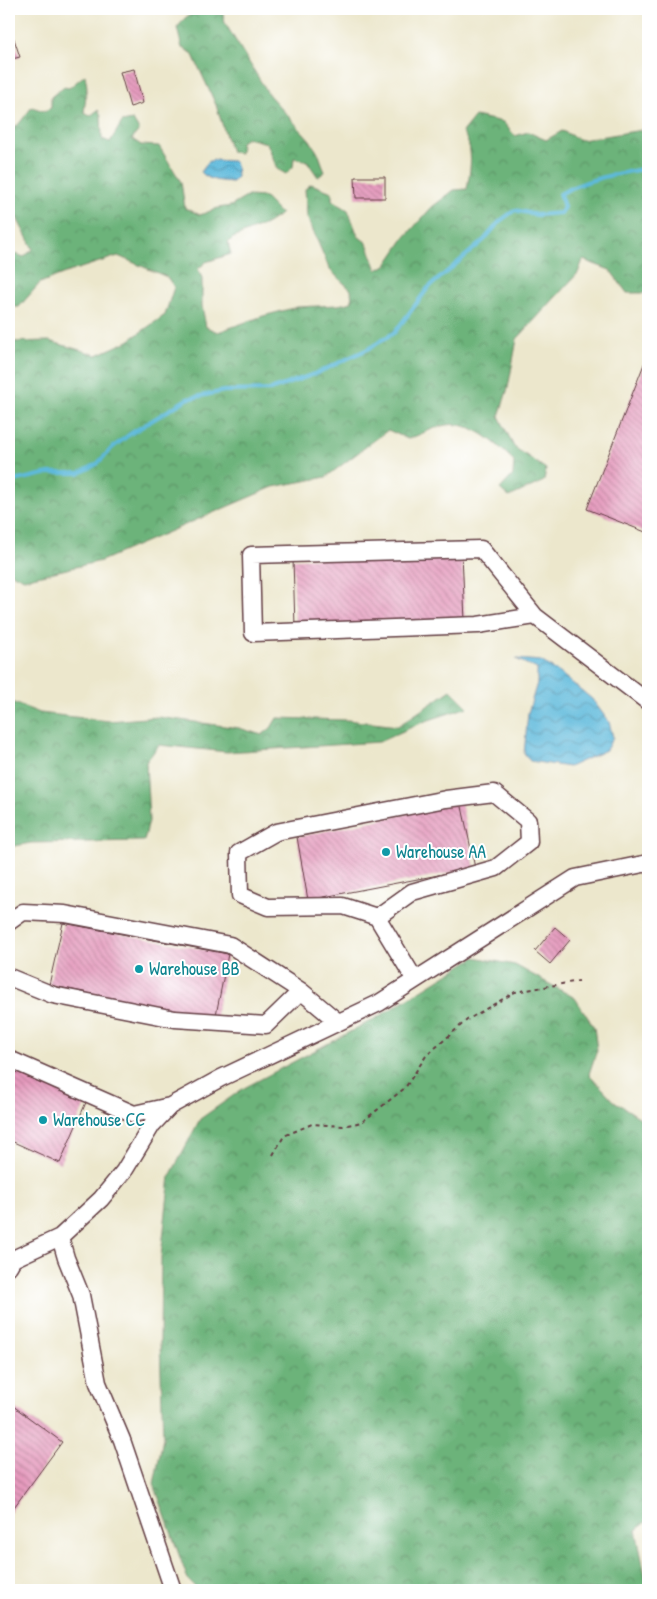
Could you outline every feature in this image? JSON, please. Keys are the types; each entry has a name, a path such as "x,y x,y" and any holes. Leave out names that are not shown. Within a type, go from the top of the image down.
{"lane":[{"path":"535,616 478,625 253,633 251,556 480,548 535,616 648,702"},
{"path":"377,917 412,892 496,868 529,842 528,821 494,792 446,799 276,832 239,854 240,895 268,907 343,906 377,917 415,980"},
{"path":"9,1059 134,1114 170,1106 221,1078 380,1003 574,878 648,863"},
{"path":"9,903 24,912 65,914 230,946 301,991 338,1022"},
{"path":"9,922 24,912"},
{"path":"9,978 53,995 176,1019 266,1025 301,991"},
{"path":"9,1266 13,1259 60,1237 101,1199 124,1171 152,1125 170,1106"},
{"path":"60,1237 66,1258 81,1295 98,1383 122,1440 173,1590"}],"path":[{"path":"273,1155 284,1136 312,1124 343,1126 362,1122 405,1088 426,1056 467,1020 514,992 578,982"}],"green space":[{"path":"195,9 222,9 225,23 269,95 310,140 319,155 325,172 318,177 307,161 294,158 293,167 286,174 277,169 267,143 247,138 241,142 240,153 231,152 216,105 192,53 182,48 177,28 185,18 195,12"},
{"path":"85,75 87,87 84,113 90,116 98,110 101,115 102,139 110,142 122,122 133,120 139,130 132,139 141,145 159,146 181,182 185,208 200,215 218,208 231,206 248,196 264,197 281,214 266,224 233,238 228,243 231,254 206,262 198,269 202,278 202,306 206,327 218,332 263,316 297,307 338,305 352,302 351,290 330,270 307,217 305,189 311,184 332,192 332,200 348,210 358,236 367,243 377,270 386,265 405,237 432,207 454,190 467,189 470,152 469,145 462,132 475,116 503,122 515,136 528,132 546,140 562,131 581,140 648,129 648,293 627,293 610,270 583,260 578,273 517,339 508,388 499,416 514,447 546,469 544,481 509,497 500,489 513,475 514,461 484,435 466,427 446,425 408,439 388,430 326,477 273,487 101,561 24,579 9,572 9,342 49,341 97,355 128,341 165,315 174,287 167,277 118,256 40,283 19,307 13,307 9,299 9,259 16,254 24,257 33,249 9,203 9,129 18,125 32,107 44,111 51,108 51,97 63,87 69,88"},
{"path":"451,690 468,707 423,722 379,742 227,752 159,745 146,762 149,821 144,841 31,843 9,847 9,701 40,713 109,721 158,717 239,728 262,735 271,728 277,718 347,720 398,726"},
{"path":"475,957 515,965 575,998 594,1027 597,1050 589,1074 614,1101 648,1123 648,1521 636,1530 648,1590 198,1590 188,1580 154,1484 163,1438 160,1342 161,1256 170,1176 200,1119 244,1088 378,1017"}],"water":[{"path":"213,160 233,161 236,164 237,177 232,182 215,180 204,175 201,172 208,162"},
{"path":"516,659 541,661 560,673 592,699 609,722 613,737 606,750 569,767 530,761 524,754 528,713 537,683 537,669"}],"building":[{"path":"9,24 20,57 12,59 9,49"},
{"path":"134,69 143,103 130,107 120,72"},
{"path":"355,177 385,177 385,198 356,198"},
{"path":"648,354 648,533 587,509"},
{"path":"462,554 465,621 295,627 293,559"},
{"name":"Warehouse AA","path":"461,802 475,868 308,900 297,837"},
{"name":"Warehouse BB","path":"63,923 228,954 215,1020 49,985"},
{"path":"555,927 570,940 550,964 535,951"},
{"name":"Warehouse CC","path":"9,1068 87,1100 60,1163 9,1140"},
{"path":"9,1403 62,1442 9,1514"}],"waterway":[{"path":"9,482 49,473 80,473 97,464 112,448 130,434 187,399 224,391 270,390 317,373 370,348 395,332 428,288 484,240 500,221 515,210 537,215 561,213 564,207 560,194 581,184 603,177 648,168"}],"place":[{"name":"Warehouse AA","path":"386,852"},
{"name":"Warehouse BB","path":"139,969"},
{"name":"Warehouse CC","path":"43,1120"}]}
